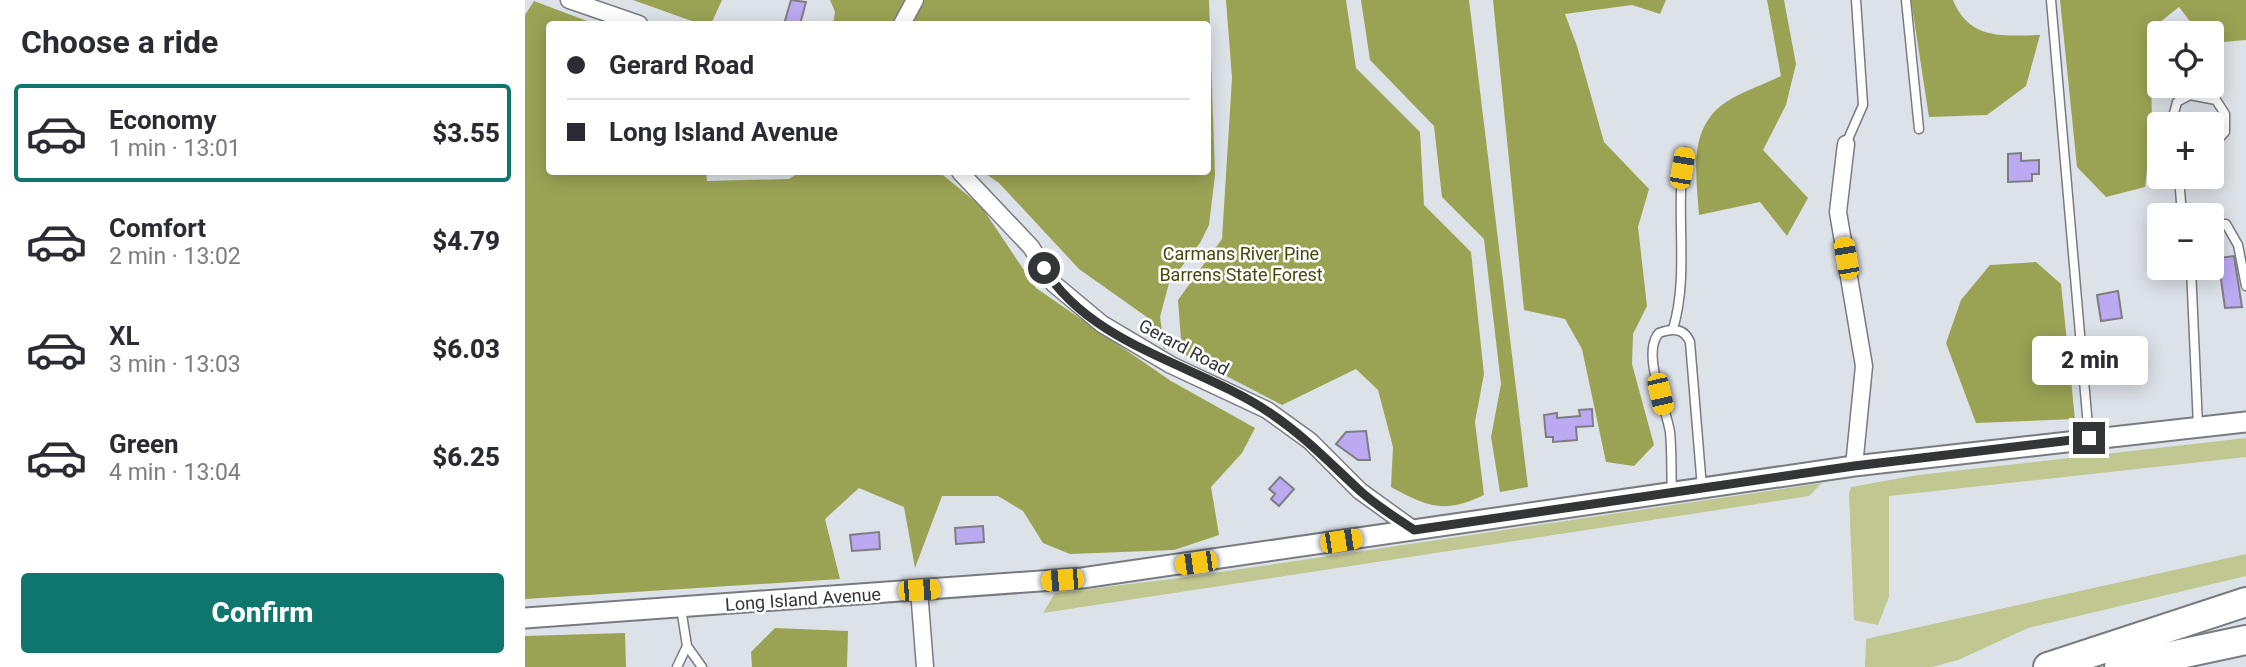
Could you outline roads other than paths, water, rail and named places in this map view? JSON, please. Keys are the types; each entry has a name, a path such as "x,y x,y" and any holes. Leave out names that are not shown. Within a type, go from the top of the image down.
{"highway":[{"path":"2048,667 2246,602"},
{"path":"2119,667 2246,640"}],"street":[{"path":"569,0 630,21"},
{"path":"904,21 915,0"},
{"path":"1846,144 1838,212 1864,366 1854,466"},
{"name":"Gerard Road","path":"963,175 1031,247 1054,284 1101,324 1171,365 1267,410 1310,441 1360,491 1414,530"},
{"name":"Long Island Avenue","path":"525,618 1124,573 1854,466 2246,422"},
{"path":"919,590 925,667"}],"lane":[{"path":"1846,144 1863,105 1856,0"},
{"path":"1906,0 1919,129"},
{"path":"2051,0 2089,438"},
{"path":"2174,112 2177,102 2189,95 2203,95 2215,100 2224,112"},
{"path":"2224,113 2224,133"},
{"path":"1673,329 1680,300 1679,184 1685,152"},
{"path":"2224,224 2238,245 2246,286"},
{"path":"2192,280 2199,427"},
{"path":"1672,492 1669,432 1654,371 1652,345 1659,333 1673,329 1682,331 1690,342 1702,488"},
{"path":"681,608 687,646 702,667"},
{"path":"677,667 687,646"}],"park label":[{"name":"Carmans River Pine Barrens State Forest","path":"1241,263"}]}
